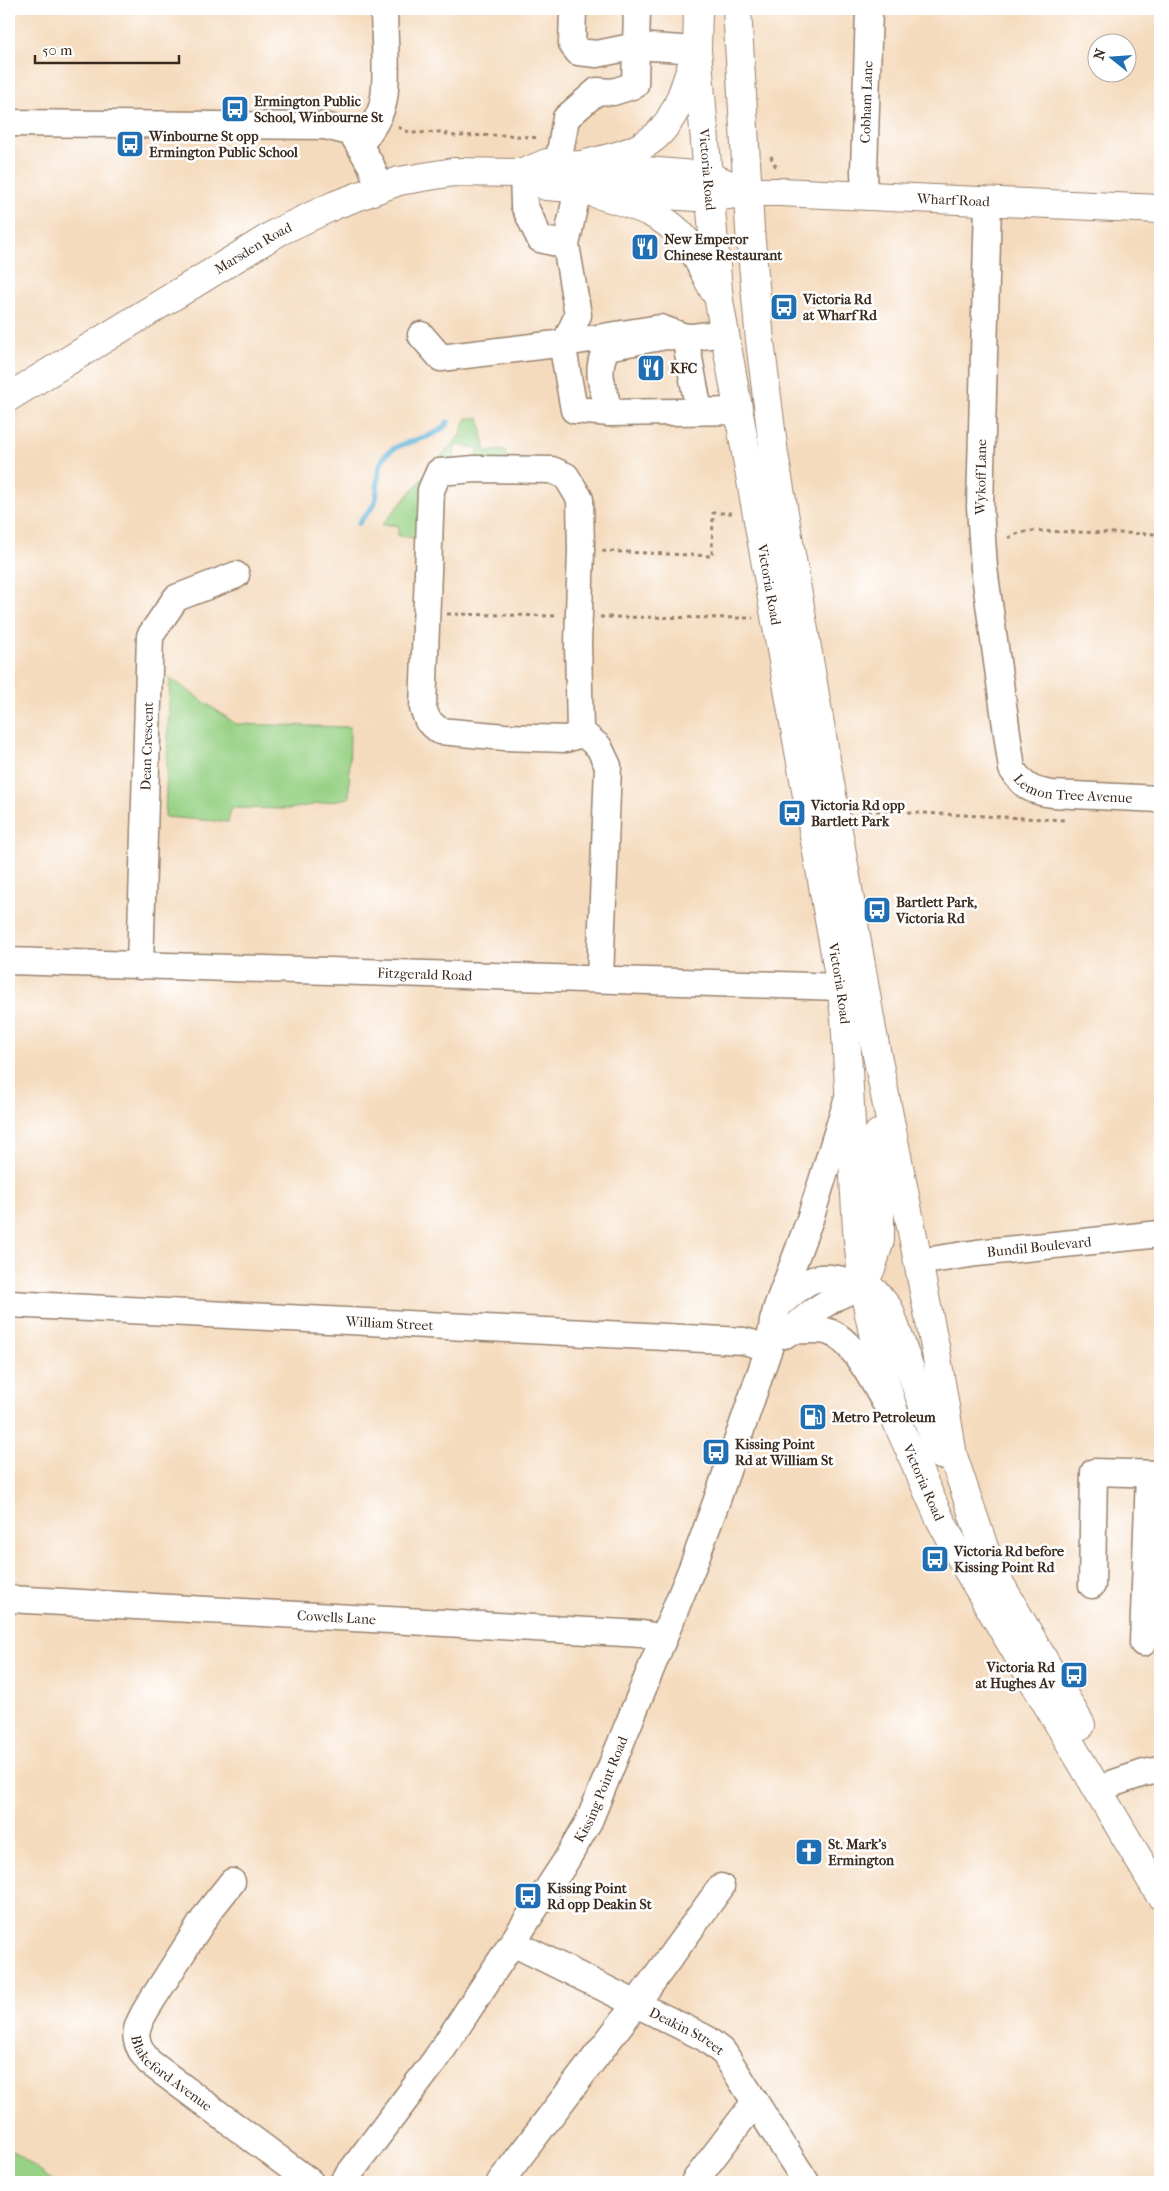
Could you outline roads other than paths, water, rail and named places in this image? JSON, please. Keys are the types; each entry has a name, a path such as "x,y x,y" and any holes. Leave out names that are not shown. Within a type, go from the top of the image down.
{"main road":[{"name":"Victoria Road","path":"698,9 697,50 719,301 841,987 850,1092 857,1230 863,1284 882,1372 897,1422 940,1519 964,1564 1160,1895"},
{"name":"Victoria Road","path":"738,9 748,192 760,341 774,454 872,1030 954,1456 991,1568 1160,1864"},
{"path":"569,164 635,149 656,136 666,125 677,106 697,50"},
{"path":"569,164 674,227 690,245 719,301"},
{"name":"Marsden Road","path":"9,397 278,232 379,187 399,181 454,172 523,173 546,186 569,164 748,192"},
{"name":"Wharf Road","path":"748,192 1160,209"},
{"path":"872,1030 880,1171 880,1240 872,1266 863,1284 876,1293 889,1309 958,1505 991,1568"}],"street":[{"path":"360,144 377,120 383,106 385,90 384,9"},
{"path":"573,9 572,44 578,52 597,54 636,46 697,50"},
{"path":"637,9 635,85 613,92 597,91 566,118 569,164 566,245 578,315 565,343 564,354 574,410 610,413 700,410 740,411"},
{"name":"Cobham Lane","path":"865,196 864,172 869,9"},
{"path":"9,123 325,126 349,132 360,144 379,187"},
{"path":"523,173 524,205 540,239 566,245"},
{"name":"Wykoff Lane","path":"988,202 980,507 984,568 1009,750"},
{"path":"421,335 441,358 565,343 660,328 685,337"},
{"path":"610,413 599,373 601,359 607,347 666,336 685,337 725,333"},
{"path":"685,337 700,410"},
{"path":"580,731 575,736 566,739 505,737 440,731 428,721 423,708 431,490 439,472 475,469 552,470 566,476 580,499 582,550 579,617 580,731 599,747 608,766 600,978"},
{"name":"Dean Crescent","path":"140,966 150,636 176,598 236,575"},
{"name":"Lemon Tree Avenue","path":"1009,750 1012,769 1021,783 1036,791 1052,794 1160,799"},
{"name":"Fitzgerald Road","path":"9,961 841,987"},
{"name":"Kissing Point Road","path":"343,2182 436,2059 513,1943 590,1821 715,1507 769,1348 772,1321 810,1219 850,1092"},
{"name":"Bundil Boulevard","path":"918,1262 978,1253 1160,1234"},
{"path":"777,1307 801,1286 820,1278 828,1276 863,1284"},
{"path":"769,1348 810,1313 836,1297 863,1284"},
{"name":"William Street","path":"9,1304 744,1342 769,1348"},
{"path":"790,1331 825,1331 846,1342 854,1351 897,1422"},
{"path":"1092,1585 1094,1472 1155,1474 1143,1643"},
{"name":"Cowells Lane","path":"9,1599 642,1634 664,1638"},
{"path":"1114,1783 1160,1770"},
{"name":"Blakeford Avenue","path":"232,1882 209,1911 152,2000 138,2023 134,2036 140,2050 149,2062 310,2182"},
{"path":"500,2182 636,2004 721,1887"},
{"name":"Deakin Street","path":"513,1943 705,2038 724,2053 806,2182"},
{"path":"694,2182 755,2102"}],"waterway":[{"path":"359,523 374,505 379,468 385,456 399,446 435,433 448,422"}],"place":[{"name":"Ermington Public School, Winbourne St","path":"235,109"},
{"name":"Winbourne St opp Ermington Public School","path":"130,144"},
{"name":"New Emperor Chinese Restaurant","path":"645,247"},
{"name":"Victoria Rd at Wharf Rd","path":"784,307"},
{"name":"KFC","path":"651,368"},
{"name":"Victoria Rd opp Bartlett Park","path":"792,813"},
{"name":"Bartlett Park, Victoria Rd","path":"877,910"},
{"name":"Metro Petroleum","path":"813,1417"},
{"name":"Kissing Point Rd at William St","path":"716,1452"},
{"name":"Victoria Rd before Kissing Point Rd","path":"935,1559"},
{"name":"Victoria Rd at Hughes Av","path":"1074,1675"},
{"name":"St. Mark's Ermington","path":"809,1852"},
{"name":"Kissing Point Rd opp Deakin St","path":"528,1896"}]}
